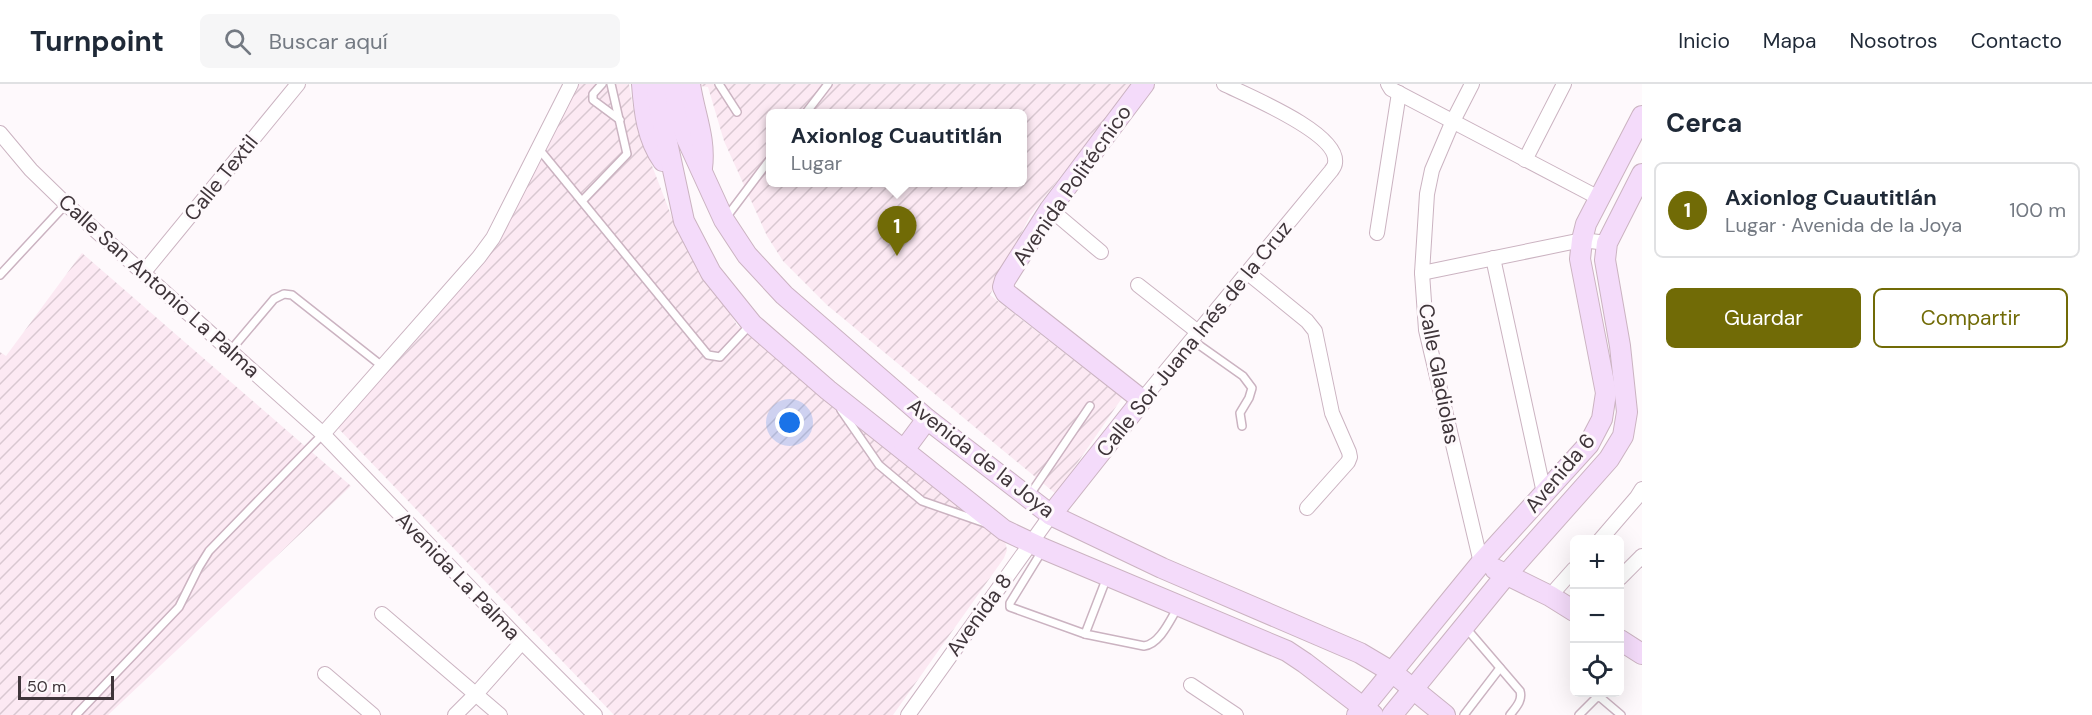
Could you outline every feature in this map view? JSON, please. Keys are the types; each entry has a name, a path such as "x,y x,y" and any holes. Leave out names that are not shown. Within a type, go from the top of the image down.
{"street":[{"name":"Calle Textil","path":"144,272 298,84"},
{"path":"323,434 486,248 571,84"},
{"path":"642,84 648,127 656,151 672,173"},
{"name":"Avenida de la Joya","path":"674,84 664,96 672,173 684,221 711,273 752,324 828,390 1004,530 1287,651 1364,712"},
{"path":"690,84 704,151 702,173"},
{"name":"Avenida Politécnico","path":"1142,400 1006,293 1003,287 1005,280 1050,209 1144,84"},
{"name":"Calle Sor Juana Inés de la Cruz","path":"1051,515 1336,162 1334,153 1315,132 1300,121 1224,84"},
{"name":"Calle Gladiolas","path":"1472,84 1432,170 1426,194 1422,273 1426,330 1481,563"},
{"path":"1525,160 1564,84"},
{"path":"1377,232 1392,87 1452,123 1599,198"},
{"name":"Avenida de la Joya","path":"664,96 686,137 724,220 747,255 784,295 927,419 1051,515 1162,568 1360,653 1392,672 1445,715"},
{"name":"Avenida 6","path":"1364,712 1392,672 1481,563 1589,444 1602,419 1606,393 1580,259 1582,240 1586,224 1642,116"},
{"name":"Calle San Antonio La Palma","path":"0,133 31,170 66,204 323,434"},
{"name":"Avenida 6","path":"1392,715 1506,574 1609,459 1623,436 1627,412 1620,346 1605,260 1607,243 1642,174"},
{"path":"1050,209 1101,252"},
{"path":"1422,273 1582,240 1607,243"},
{"path":"1493,258 1544,493"},
{"path":"1248,273 1307,321 1315,331 1332,413 1349,453 1348,462 1307,508"},
{"path":"1138,285 1195,336"},
{"path":"1597,349 1620,346"},
{"path":"904,450 927,419"},
{"name":"Avenida La Palma","path":"323,434 595,715"},
{"path":"1604,535 1642,489"},
{"name":"Avenida 8","path":"908,715 1014,566 1037,546 1051,515"},
{"path":"1624,574 1642,556"},
{"path":"1481,563 1570,608"},
{"path":"1550,596 1570,574"},
{"path":"382,614 500,715"},
{"path":"455,715 522,642"},
{"path":"1624,643 1642,654"},
{"path":"324,674 374,715"},
{"path":"1191,685 1236,715"}],"lane":[{"path":"602,84 593,94 593,100 620,120"},
{"path":"582,201 627,154 611,84"},
{"path":"719,84 737,112"},
{"path":"809,109 828,84"},
{"path":"539,149 708,355 714,358 720,357 752,324"},
{"path":"724,220 766,165"},
{"path":"0,275 66,204"},
{"path":"230,351 274,299 284,294 292,296 382,366"},
{"path":"1195,336 1243,376 1252,388 1249,399 1240,413 1242,426"},
{"path":"828,390 879,465 922,501 1004,530"},
{"path":"1028,498 1090,406"},
{"path":"76,715 179,607 209,551 323,434"},
{"path":"1037,546 1029,574 1010,603 1010,607 1085,634 1144,646 1156,641 1179,606"},
{"path":"1014,566 1029,574"},
{"path":"1085,634 1108,575"},
{"path":"1465,627 1521,692 1522,697 1510,715"},
{"path":"1464,715 1500,668"},
{"path":"1579,715 1597,697 1621,715"}],"shaded area":[{"path":"578,84 629,84 636,124 676,228 737,325 926,480 1005,541 1007,550 1004,558 893,715 614,715 336,426 491,248"},
{"path":"700,84 1132,84 1030,216 990,295 1122,398 1056,494 827,305 783,261 767,236 724,141 708,87 700,86"},
{"path":"82,253 351,486 108,715 0,715 0,352 6,356"}],"place":[{"name":"Axionlog Cuautitlán","path":"897,256"}]}
